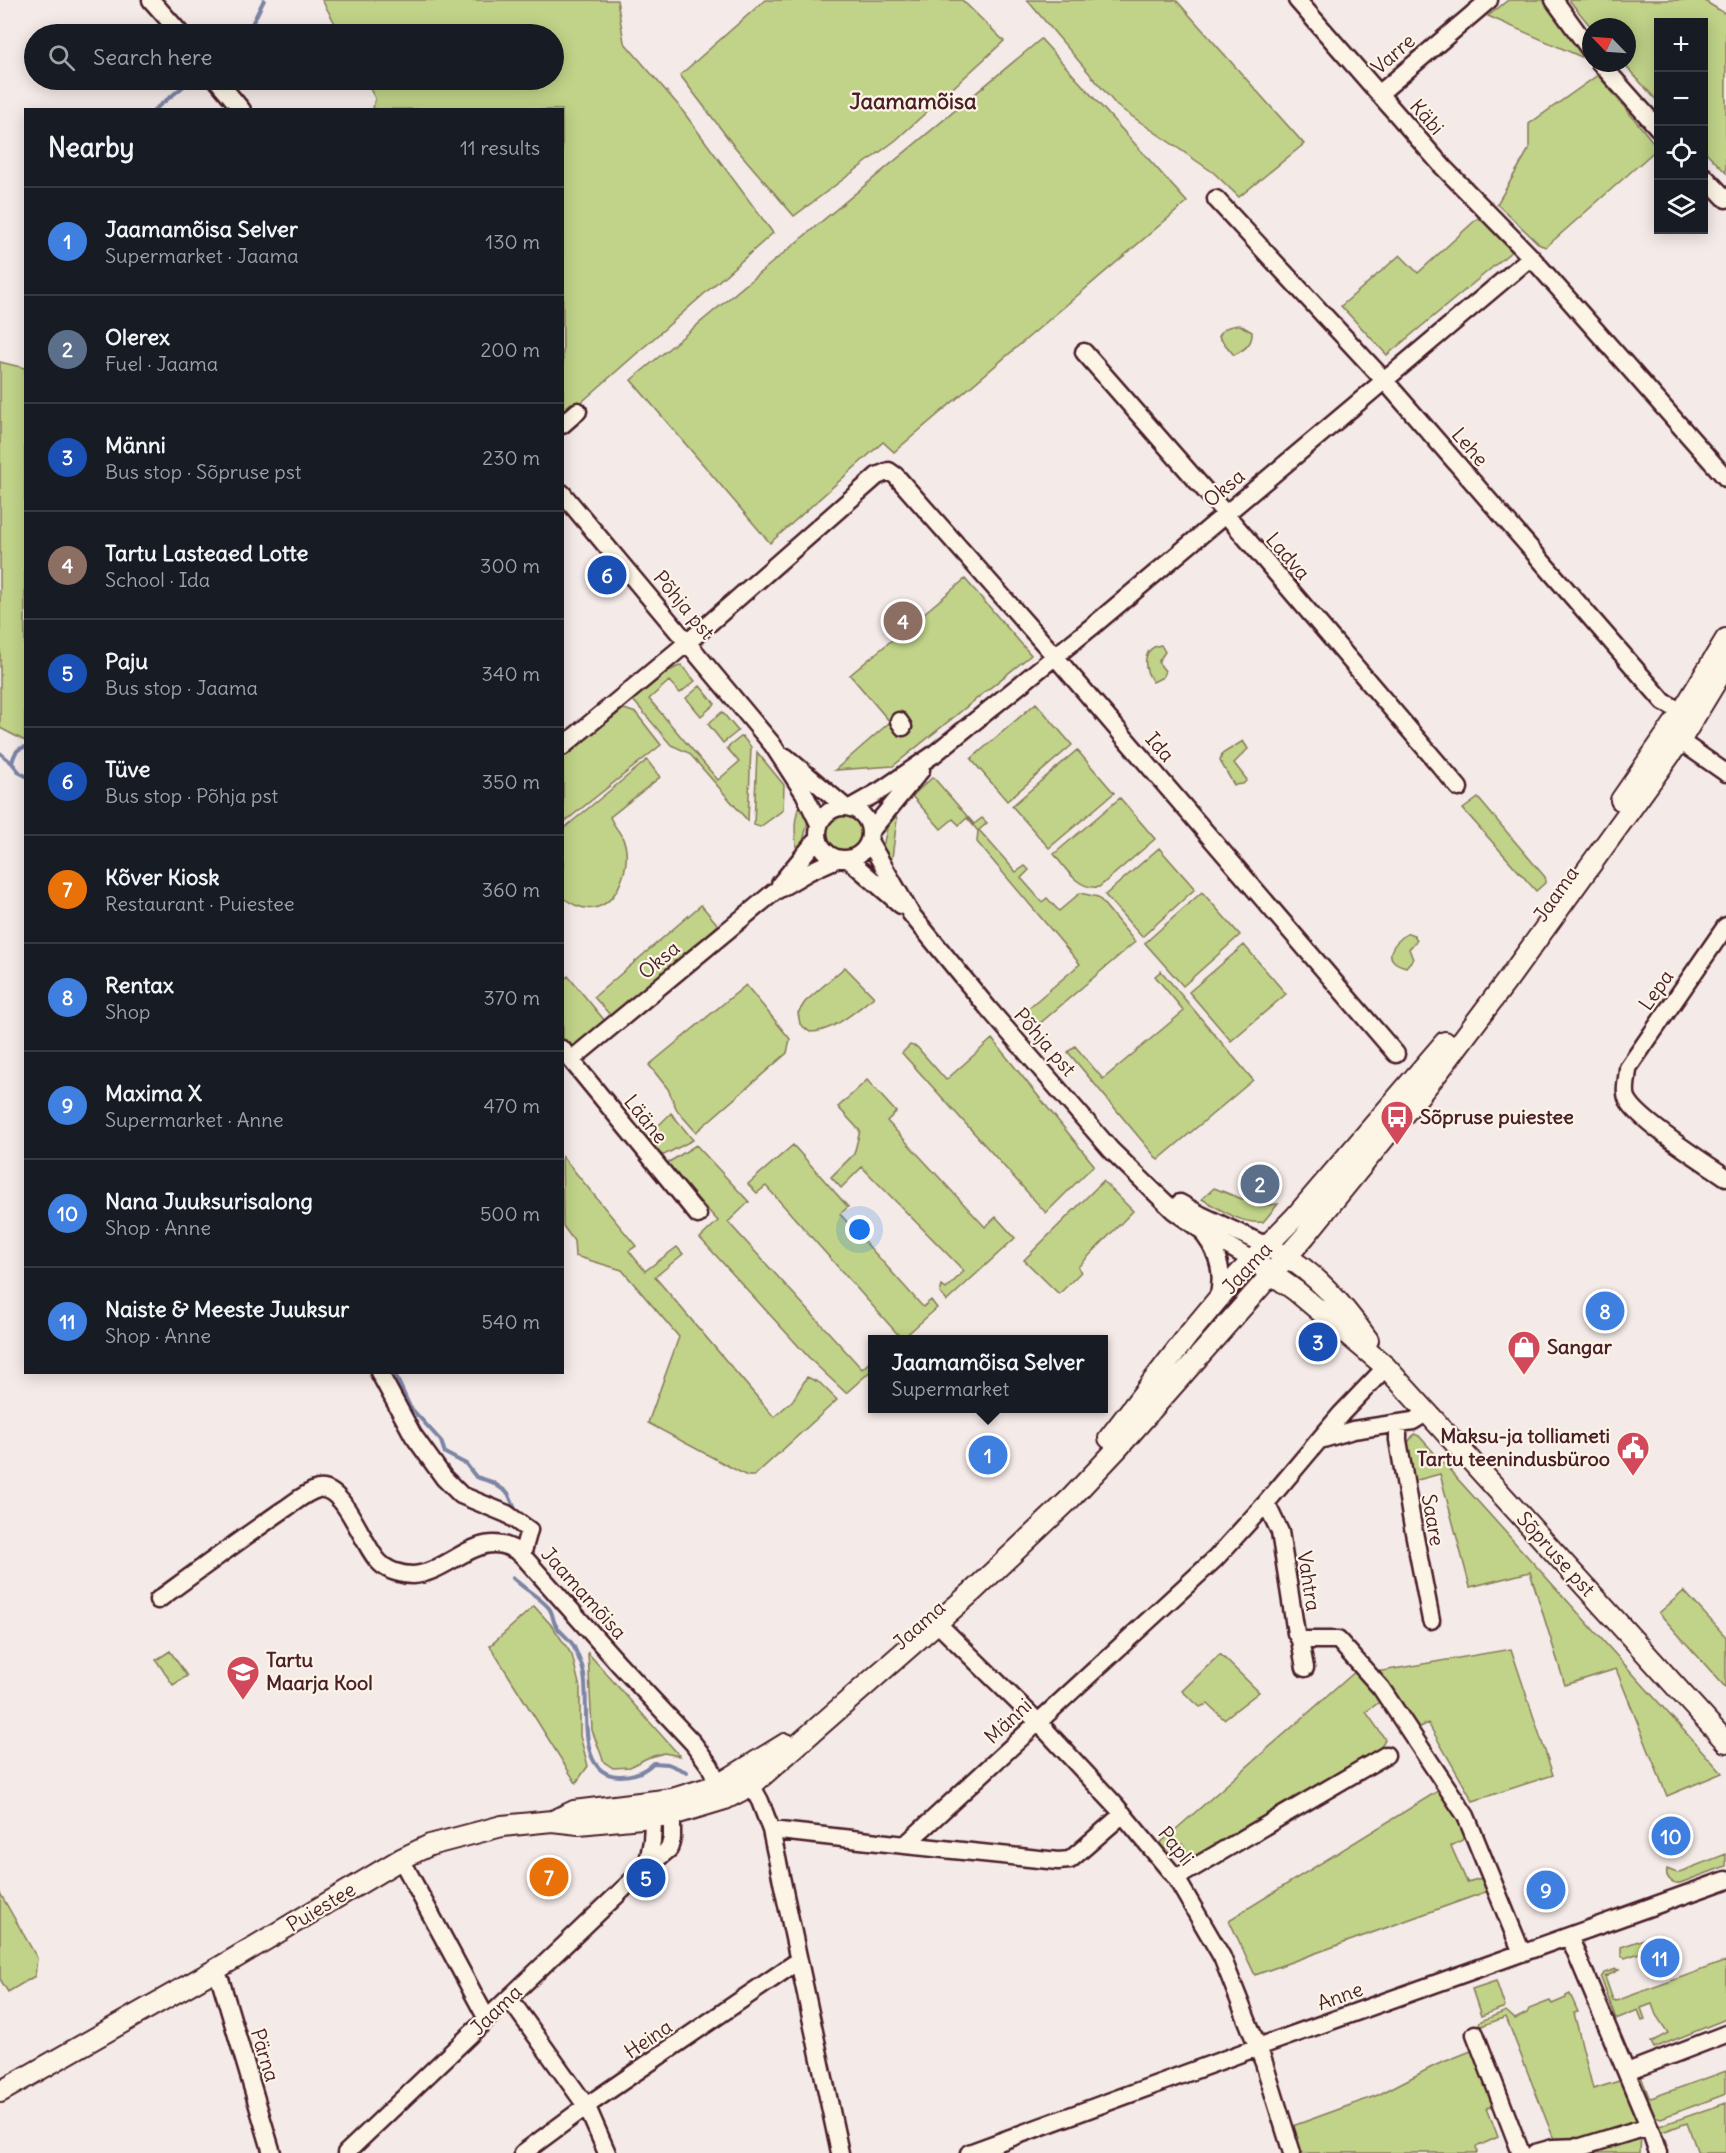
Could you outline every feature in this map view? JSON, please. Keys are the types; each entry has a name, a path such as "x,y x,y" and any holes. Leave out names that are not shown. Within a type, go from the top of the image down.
{"main road":[{"name":"Jaama","path":"663,1808 722,1792 747,1778 936,1623 1071,1498 1118,1448 1305,1236 1438,1071 1509,978 1680,741 1688,716 1726,639"},
{"name":"Jaama","path":"747,1778 1062,1494 1121,1425 1163,1367 1218,1299 1294,1217 1428,1062 1501,972 1726,665"},
{"name":"Sõpruse pst","path":"1267,1246 1311,1273 1344,1309 1386,1366 1726,1742"},
{"name":"Sõpruse pst","path":"1252,1260 1272,1273 1386,1366"},
{"name":"Puiestee","path":"0,2092 215,1970 401,1859 430,1845 502,1826 552,1821 579,1824 663,1808"}],"street":[{"name":"Käbi","path":"1297,0 1443,167 1534,261 1726,478"},
{"name":"Varre","path":"1379,94 1489,0"},
{"path":"1554,0 1582,39"},
{"path":"152,1 172,24"},
{"path":"1608,72 1657,126"},
{"path":"225,90 240,108"},
{"path":"1708,180 1726,199"},
{"name":"Lehe","path":"1216,199 1385,381 1664,702 1688,716"},
{"name":"Oksa","path":"847,807 880,791 933,755 1385,381 1534,261"},
{"name":"Ladva","path":"1084,352 1459,788"},
{"path":"564,422 578,411"},
{"name":"Ida","path":"688,642 877,476 889,471 1054,656 1396,1054"},
{"name":"Põhja pst","path":"564,495 772,744 804,793 819,831"},
{"path":"564,745 688,642"},
{"path":"1680,741 1726,773"},
{"name":"Põhja pst","path":"772,744 847,807"},
{"name":"Oksa","path":"870,836 933,755"},
{"path":"847,807 856,810 866,819 870,836 862,853 843,859 826,853 819,831 830,811 847,807"},
{"name":"Oksa","path":"774,892 819,831"},
{"name":"Põhja pst","path":"870,836 911,914 988,1008 1111,1150 1174,1211 1252,1260"},
{"name":"Oksa","path":"567,1055 774,892 843,859"},
{"name":"Põhja pst","path":"843,859 911,914"},
{"name":"Lepa","path":"1724,1172 1641,1116 1627,1099 1627,1080 1628,1068 1726,926"},
{"name":"Lääne","path":"567,1055 698,1215"},
{"name":"Põhja pst","path":"1155,1192 1267,1246"},
{"path":"1201,1230 1213,1247 1220,1264 1221,1286 1218,1299"},
{"name":"Männi","path":"905,1845 1215,1559 1266,1503 1341,1413 1386,1366"},
{"name":"Jaamamõisa","path":"380,1374 413,1435 444,1478 461,1495 507,1514 530,1530 522,1555 693,1743 710,1766 722,1792"},
{"path":"1319,1441 1353,1430 1413,1421 1428,1412"},
{"path":"1341,1413 1345,1423 1353,1430"},
{"name":"Saare","path":"1398,1424 1398,1440 1431,1620"},
{"path":"158,1600 274,1517 309,1493 319,1489 328,1490 337,1496 377,1561 394,1571 412,1575 425,1573 478,1546 496,1544 516,1550 522,1555"},
{"name":"Vahtra","path":"1266,1503 1280,1532 1296,1633 1300,1640 1305,1668"},
{"name":"Papli","path":"936,1623 1038,1722 1122,1814 1176,1878 1222,1957 1258,2047 1292,2153"},
{"path":"1300,1640 1338,1640 1381,1688 1472,1827 1522,1953"},
{"path":"1176,1878 1386,1755"},
{"path":"747,1778 760,1801 771,1830 840,2153"},
{"name":"Jaama","path":"346,2153 646,1867 669,1849 672,1838 663,1808"},
{"path":"771,1830 1058,1861 1070,1860 1122,1814"},
{"path":"401,1859 487,2019"},
{"name":"Anne","path":"969,2153 1726,1880"},
{"path":"1569,1936 1627,2072 1658,2153"},
{"name":"Heina","path":"523,2153 798,1961"},
{"name":"Pärna","path":"215,1970 221,1982 272,2153"},
{"path":"509,1998 588,2107 607,2153"},
{"path":"1475,2034 1521,2153"},
{"path":"1627,2072 1726,2034"},
{"path":"1535,2153 1553,2148 1581,2147 1649,2126"},
{"path":"1510,2153 1515,2151 1521,2153"}],"green space":[{"path":"322,0 617,0 624,42 679,106 773,233 575,408 571,403 564,409 564,108 373,108 375,98 371,90 564,90 564,24 335,24"},
{"path":"765,0 962,0 1004,41 896,140 794,216 734,146 680,75"},
{"path":"1027,0 1176,0 1304,144 1239,197 1214,173 1117,106"},
{"path":"1508,0 1545,0 1582,53 1582,57 1488,16"},
{"path":"1569,0 1703,0 1726,14 1726,173 1708,154 1708,18 1654,18 1654,98 1631,72 1636,72 1636,18 1584,18"},
{"path":"1041,39 1187,202 894,452 883,442 770,543 631,380"},
{"path":"1598,75 1654,143 1654,152 1546,247 1540,245 1497,204 1529,149 1529,124"},
{"path":"1480,216 1512,251 1387,355 1341,306 1400,255 1418,273"},
{"path":"1240,325 1252,332 1252,336 1247,346 1234,355 1219,337 1224,329"},
{"path":"0,362 24,368 24,740 0,728"},
{"path":"965,579 1031,655 893,766 835,770 890,722 850,675"},
{"path":"1161,645 1165,652 1158,662 1165,671 1163,677 1153,682 1147,671 1147,655 1150,650"},
{"path":"681,665 695,681 680,693 669,681 649,699 718,780 739,762 727,748 742,736 751,747 748,821 689,753 671,745 633,700 669,671"},
{"path":"700,686 715,704 701,716 686,698"},
{"path":"1036,703 1072,745 1007,801 971,759"},
{"path":"624,709 636,713 661,745 564,822 564,756"},
{"path":"722,712 738,731 723,743 708,724"},
{"path":"1243,741 1248,749 1234,763 1247,780 1243,784 1234,785 1220,761 1222,754"},
{"path":"1077,750 1114,793 1049,848 1012,806"},
{"path":"757,752 784,785 783,810 760,827 754,825"},
{"path":"647,760 660,777 610,817 622,837 626,858 623,877 615,893 602,905 594,908 581,907 564,899 564,828"},
{"path":"933,777 974,824 982,818 987,823 979,830 1016,872 1025,866 1029,870 1021,878 1042,902 1047,898 1059,911 1080,893 1098,897 1135,942 1038,1025 1026,1010 1080,964 977,842 978,831 967,818 959,825 953,819 941,829 912,796"},
{"path":"1120,798 1155,839 1099,887 1085,885 1068,872 1054,854"},
{"path":"1478,798 1545,877 1545,883 1536,891 1463,809"},
{"path":"802,803 809,817 801,850 796,847 795,830 797,813"},
{"path":"893,810 897,819 892,858 886,863 883,847 890,813"},
{"path":"844,811 859,818 866,833 859,848 844,855 829,848 822,833 829,818"},
{"path":"1159,848 1195,889 1142,937 1105,895"},
{"path":"1202,892 1240,935 1183,986 1145,943"},
{"path":"701,905 718,925 611,1016 594,997"},
{"path":"1408,933 1414,935 1417,940 1409,949 1413,959 1406,967 1393,960 1391,951"},
{"path":"1244,945 1286,994 1231,1041 1189,992"},
{"path":"845,967 874,997 836,1024 810,1032 800,1024 798,1013 805,1002"},
{"path":"1161,971 1253,1080 1158,1160 1068,1052 1075,1046 1103,1079 1184,1011 1155,976"},
{"path":"568,976 605,1021 578,1043 570,1046 564,1043 564,979"},
{"path":"746,985 790,1039 787,1053 696,1132 677,1110 668,1089 649,1065"},
{"path":"992,1039 1094,1165 1046,1213 902,1053 910,1045 917,1047 946,1080"},
{"path":"867,1080 896,1112 887,1121 985,1227 996,1217 1015,1238 947,1301 940,1293 942,1286 946,1289 964,1271 862,1167 841,1188 831,1177 854,1154 860,1131 838,1107"},
{"path":"671,1113 693,1140 664,1155 660,1154 646,1138"},
{"path":"696,1145 749,1202 728,1222 862,1369 868,1364 868,1374 846,1393 813,1362 700,1238 718,1221 666,1164"},
{"path":"793,1145 848,1207 840,1214 923,1307 931,1300 937,1308 907,1335 898,1335 766,1186 757,1193 748,1184"},
{"path":"564,1158 636,1246 629,1251 645,1271 677,1247 683,1254 655,1277 774,1417 793,1400 807,1377 820,1383 837,1400 754,1476 747,1476 648,1423 679,1337 622,1270 575,1256 574,1241 564,1227"},
{"path":"1103,1181 1133,1211 1078,1267 1081,1272 1059,1294 1024,1260"},
{"path":"1214,1188 1260,1206 1278,1204 1263,1222 1247,1221 1202,1199"},
{"path":"1414,1434 1419,1436 1722,1773 1667,1796 1616,1669 1565,1685 1530,1572 1470,1587 1440,1474 1410,1482 1406,1445"},
{"path":"1684,1591 1726,1637 1726,1688 1659,1613"},
{"path":"534,1606 553,1627 572,1655 580,1688 580,1736 588,1766 576,1783 490,1646"},
{"path":"1511,1649 1553,1775 1473,1801 1428,1723 1415,1730 1376,1672"},
{"path":"170,1651 187,1676 173,1685 156,1660"},
{"path":"588,1653 680,1756 664,1753 647,1758 630,1767 613,1768 604,1762 592,1730"},
{"path":"1220,1654 1259,1692 1224,1719 1208,1704 1200,1707 1182,1691"},
{"path":"1357,1670 1382,1700 1366,1712 1385,1739 1381,1747 1193,1860 1182,1844 1165,1855 1158,1845"},
{"path":"1441,1789 1466,1838 1451,1846 1467,1882 1482,1878 1488,1891 1255,1975 1229,1920"},
{"path":"1726,1854 1726,1866 1680,1883 1668,1878 1667,1869 1677,1873"},
{"path":"0,1893 37,1958 35,1976 8,1992 0,1979"},
{"path":"1650,1937 1654,1948 1625,1958 1621,1956 1621,1947"},
{"path":"1726,1961 1726,2019 1654,2048 1651,2042 1668,2033 1656,2015 1652,2004 1641,2008 1645,2019 1642,2020 1638,2010 1616,2019 1601,1978 1604,1973 1619,1970 1605,1977 1613,2000 1616,2001"},
{"path":"1496,1981 1505,2007 1481,2016 1472,1989"},
{"path":"1570,1994 1578,2012 1574,2013 1593,2089 1626,2079 1641,2119 1610,2137 1555,2142 1506,2017 1481,2026 1485,2040 1478,2025 1481,2021 1506,2011 1515,2019 1527,2013 1529,2009 1550,2001 1552,2004"},
{"path":"1476,2049 1498,2104 1487,2108 1498,2137 1476,2147 1477,2153 1298,2153 1290,2127 1378,2095 1436,2065"},
{"path":"1726,2071 1726,2094 1661,2118 1651,2115 1637,2076 1640,2074 1651,2098"},
{"path":"1726,2103 1726,2153 1698,2153 1687,2123 1662,2132 1667,2146 1665,2147 1657,2130 1659,2126"},
{"path":"1641,2133 1640,2153 1573,2153"}],"waterway":[{"path":"252,24 264,0"},
{"path":"156,108 179,90"},
{"path":"12,763 18,750 24,748"},
{"path":"0,753 24,775"},
{"path":"395,1374 410,1407 441,1441 445,1453 466,1464 476,1477 492,1482 508,1493 515,1509"},
{"path":"513,1578 548,1607 557,1627 575,1650 585,1679 589,1749 595,1763 605,1772 620,1776 638,1773 653,1763 668,1764 687,1772"}],"place":[{"name":"Tüve","path":"607,575"},
{"name":"Tartu Lasteaed Lotte","path":"903,621"},
{"name":"Sõpruse puiestee","path":"1397,1146"},
{"name":"Olerex","path":"1260,1184"},
{"name":"Rentax","path":"1605,1311"},
{"name":"Männi","path":"1318,1342"},
{"name":"Sangar","path":"1524,1376"},
{"name":"Jaamamõisa Selver","path":"988,1455"},
{"name":"Maksu-ja tolliameti Tartu teenindusbüroo","path":"1633,1477"},
{"name":"Tartu Maarja Kool","path":"243,1701"},
{"name":"Nana Juuksurisalong","path":"1671,1836"},
{"name":"Kõver Kiosk","path":"549,1877"},
{"name":"Paju","path":"646,1878"},
{"name":"Maxima X","path":"1546,1890"},
{"name":"Naiste & Meeste Juuksur","path":"1660,1958"}],"district":[{"name":"Jaamamõisa","path":"913,101"}]}
